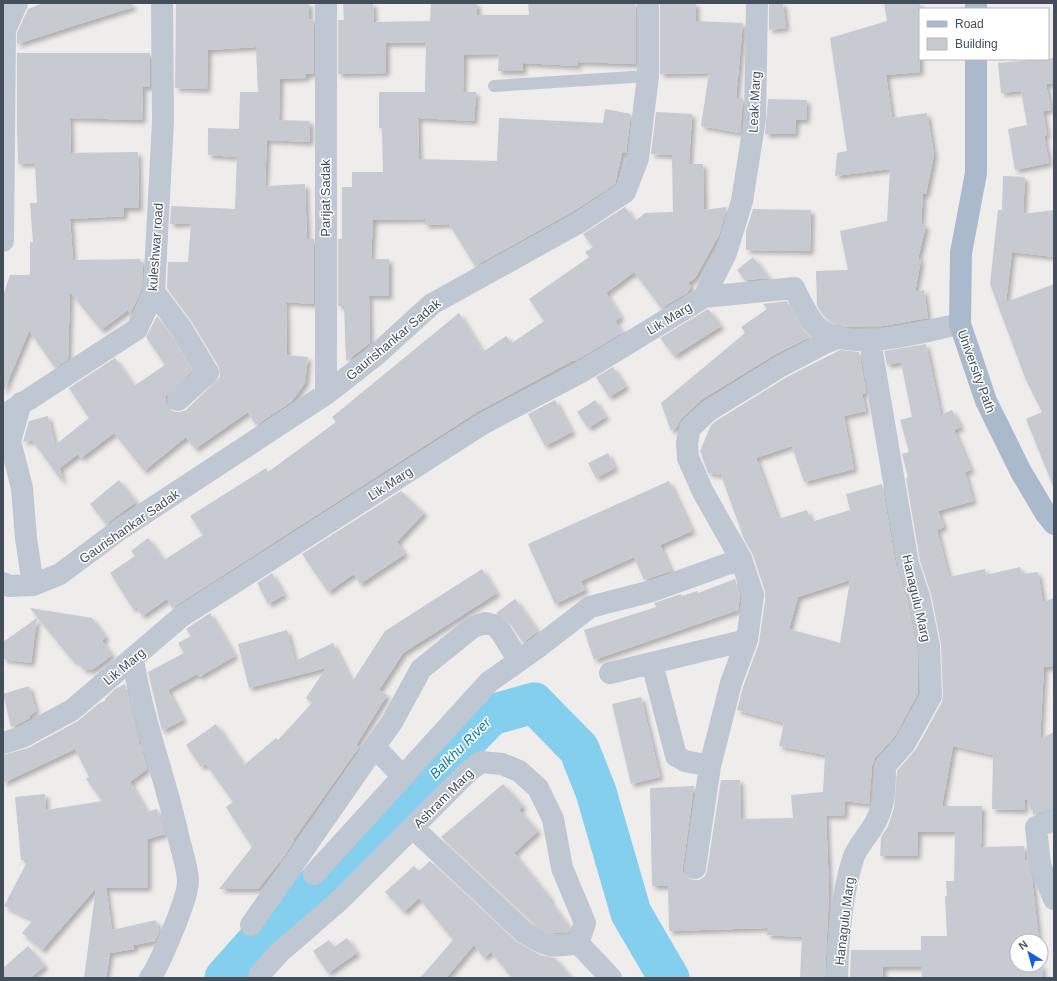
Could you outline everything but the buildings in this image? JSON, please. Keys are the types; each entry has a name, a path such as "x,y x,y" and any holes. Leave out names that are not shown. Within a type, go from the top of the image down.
{"main road":[{"name":"University Path","path":"976,60 976,173 961,253 960,324 986,401 1021,472 1051,517"}],"street":[{"path":"3,241 4,30 17,3"},
{"name":"kuleshwar road","path":"3,416 137,329 154,292 163,121 162,3"},
{"name":"Parijat Sadak","path":"326,3 326,394"},
{"name":"Gaurishankar Sadak","path":"3,583 9,586 32,585 60,574 119,530 326,394 376,355 432,304 578,223 626,192 638,158 648,76 648,3"},
{"name":"Leak Marg","path":"742,201 755,119 757,3"},
{"name":"Lik Marg","path":"3,743 22,737 72,710 182,616 484,423 581,372 704,297 726,253 742,201"},
{"path":"704,297 794,288 816,325 837,338 870,341 960,324"},
{"path":"154,292 181,328 208,373 178,400"},
{"path":"695,868 710,766 731,683 748,640 753,595 741,559 703,492 688,458 687,443 690,428 708,411 782,366 837,338"},
{"name":"Hanagulu Marg","path":"838,978 838,955 844,894 853,857 874,826 885,796 885,766 905,743 931,696 929,646 919,596 908,564 870,341"},
{"path":"21,403 10,441 22,488 32,585"},
{"path":"314,874 489,682 590,607 652,592 741,559"},
{"path":"251,925 392,722 421,669 473,627 486,623 494,626 501,632 518,661"},
{"path":"610,673 748,640"},
{"path":"133,659 138,691 173,811 188,880 181,906 157,968 150,978"},
{"path":"652,663 676,756 685,761 710,766"},
{"path":"375,747 402,776"},
{"name":"Ashram Marg","path":"259,978 260,974 279,953 340,900 469,771 481,762 502,764 519,771 538,788 553,819 562,868 585,923 578,943"},
{"path":"1054,820 1036,827 1040,865 1054,899"},
{"path":"413,828 525,933 543,944 556,947 578,943 611,978"},
{"path":"310,840 330,856"}],"lane":[{"path":"494,86 648,76"}],"waterway":[{"name":"Balkhu River","path":"225,978 274,923 337,868 394,814 491,715 534,703 579,749 596,792 631,913 669,978"}]}
